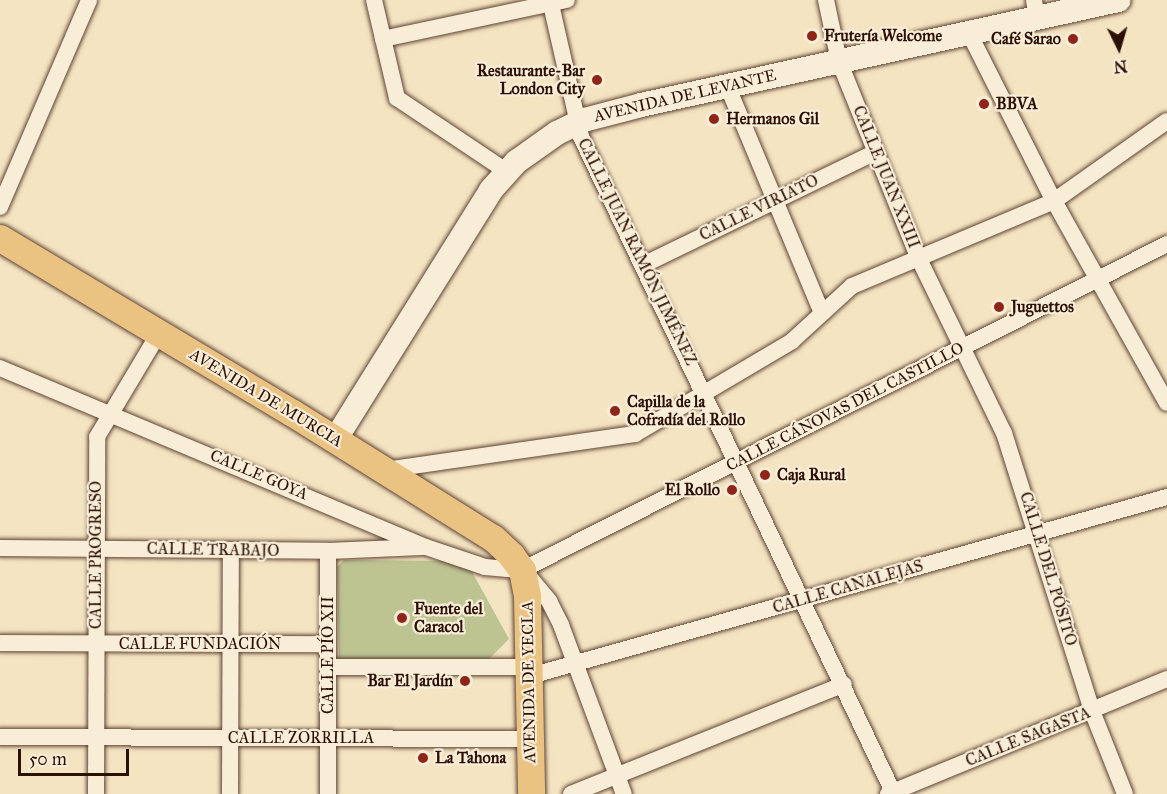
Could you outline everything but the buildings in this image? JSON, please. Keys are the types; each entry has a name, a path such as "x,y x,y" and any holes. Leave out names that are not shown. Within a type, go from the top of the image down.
{"main road":[{"name":"AVENIDA DE LEVANTE","path":"335,440 453,249 507,171 534,147 576,123 727,85 969,33 1036,9 1119,0"},
{"name":"AVENIDA DE MURCIA","path":"0,238 493,538 522,570"},
{"name":"AVENIDA DE YECLA","path":"522,570 527,596 531,794"}],"street":[{"path":"0,207 89,0"},
{"path":"374,0 397,98 507,171"},
{"name":"CALLE JUAN XXIII","path":"826,0 839,61 918,257 961,349"},
{"path":"383,39 556,1"},
{"name":"CALLE JUAN RAMÓN JIMÉNEZ","path":"556,1 576,123 844,684 892,793"},
{"path":"969,33 1096,281 1167,403"},
{"path":"727,85 777,200 822,313"},
{"path":"384,471 635,434 792,341 852,286 1054,201 1167,121"},
{"name":"CALLE VIRIATO","path":"643,265 876,152"},
{"name":"CALLE CÁNOVAS DEL CASTILLO","path":"522,570 1167,244"},
{"name":"CALLE PROGRESO","path":"96,794 97,437 159,333"},
{"name":"CALLE DEL PÓSITO","path":"961,349 1004,434 1092,711 1125,794"},
{"name":"CALLE GOYA","path":"0,368 112,412 426,547 485,567 522,570"},
{"name":"CALLE CANALEJAS","path":"328,667 529,672 576,664 1167,497"},
{"name":"CALLE TRABAJO","path":"0,548 328,551 426,547"},
{"path":"230,794 231,550"},
{"name":"CALLE PÍO XII","path":"328,551 328,794"},
{"path":"522,570 549,601 576,664 624,794"},
{"name":"CALLE FUNDACIÓN","path":"0,643 328,644"},
{"name":"CALLE SAGASTA","path":"892,793 1167,679"},
{"path":"571,794 844,684"},
{"name":"CALLE ZORRILLA","path":"0,737 530,739"}],"green space":[{"path":"344,560 451,561 471,570 509,639 488,660 339,660 337,567"}],"place":[{"name":"Frutería Welcome","path":"812,36"},
{"name":"Café Sarao","path":"1073,39"},
{"name":"Restaurante-Bar London City","path":"597,80"},
{"name":"BBVA","path":"984,104"},
{"name":"Hermanos Gil","path":"714,119"},
{"name":"Juguettos","path":"999,307"},
{"name":"Capilla de la Cofradía del Rollo","path":"615,411"},
{"name":"Caja Rural","path":"765,475"},
{"name":"El Rollo","path":"732,490"},
{"name":"Fuente del Caracol","path":"402,618"},
{"name":"Bar El Jardín","path":"465,681"},
{"name":"La Tahona","path":"423,758"}]}
